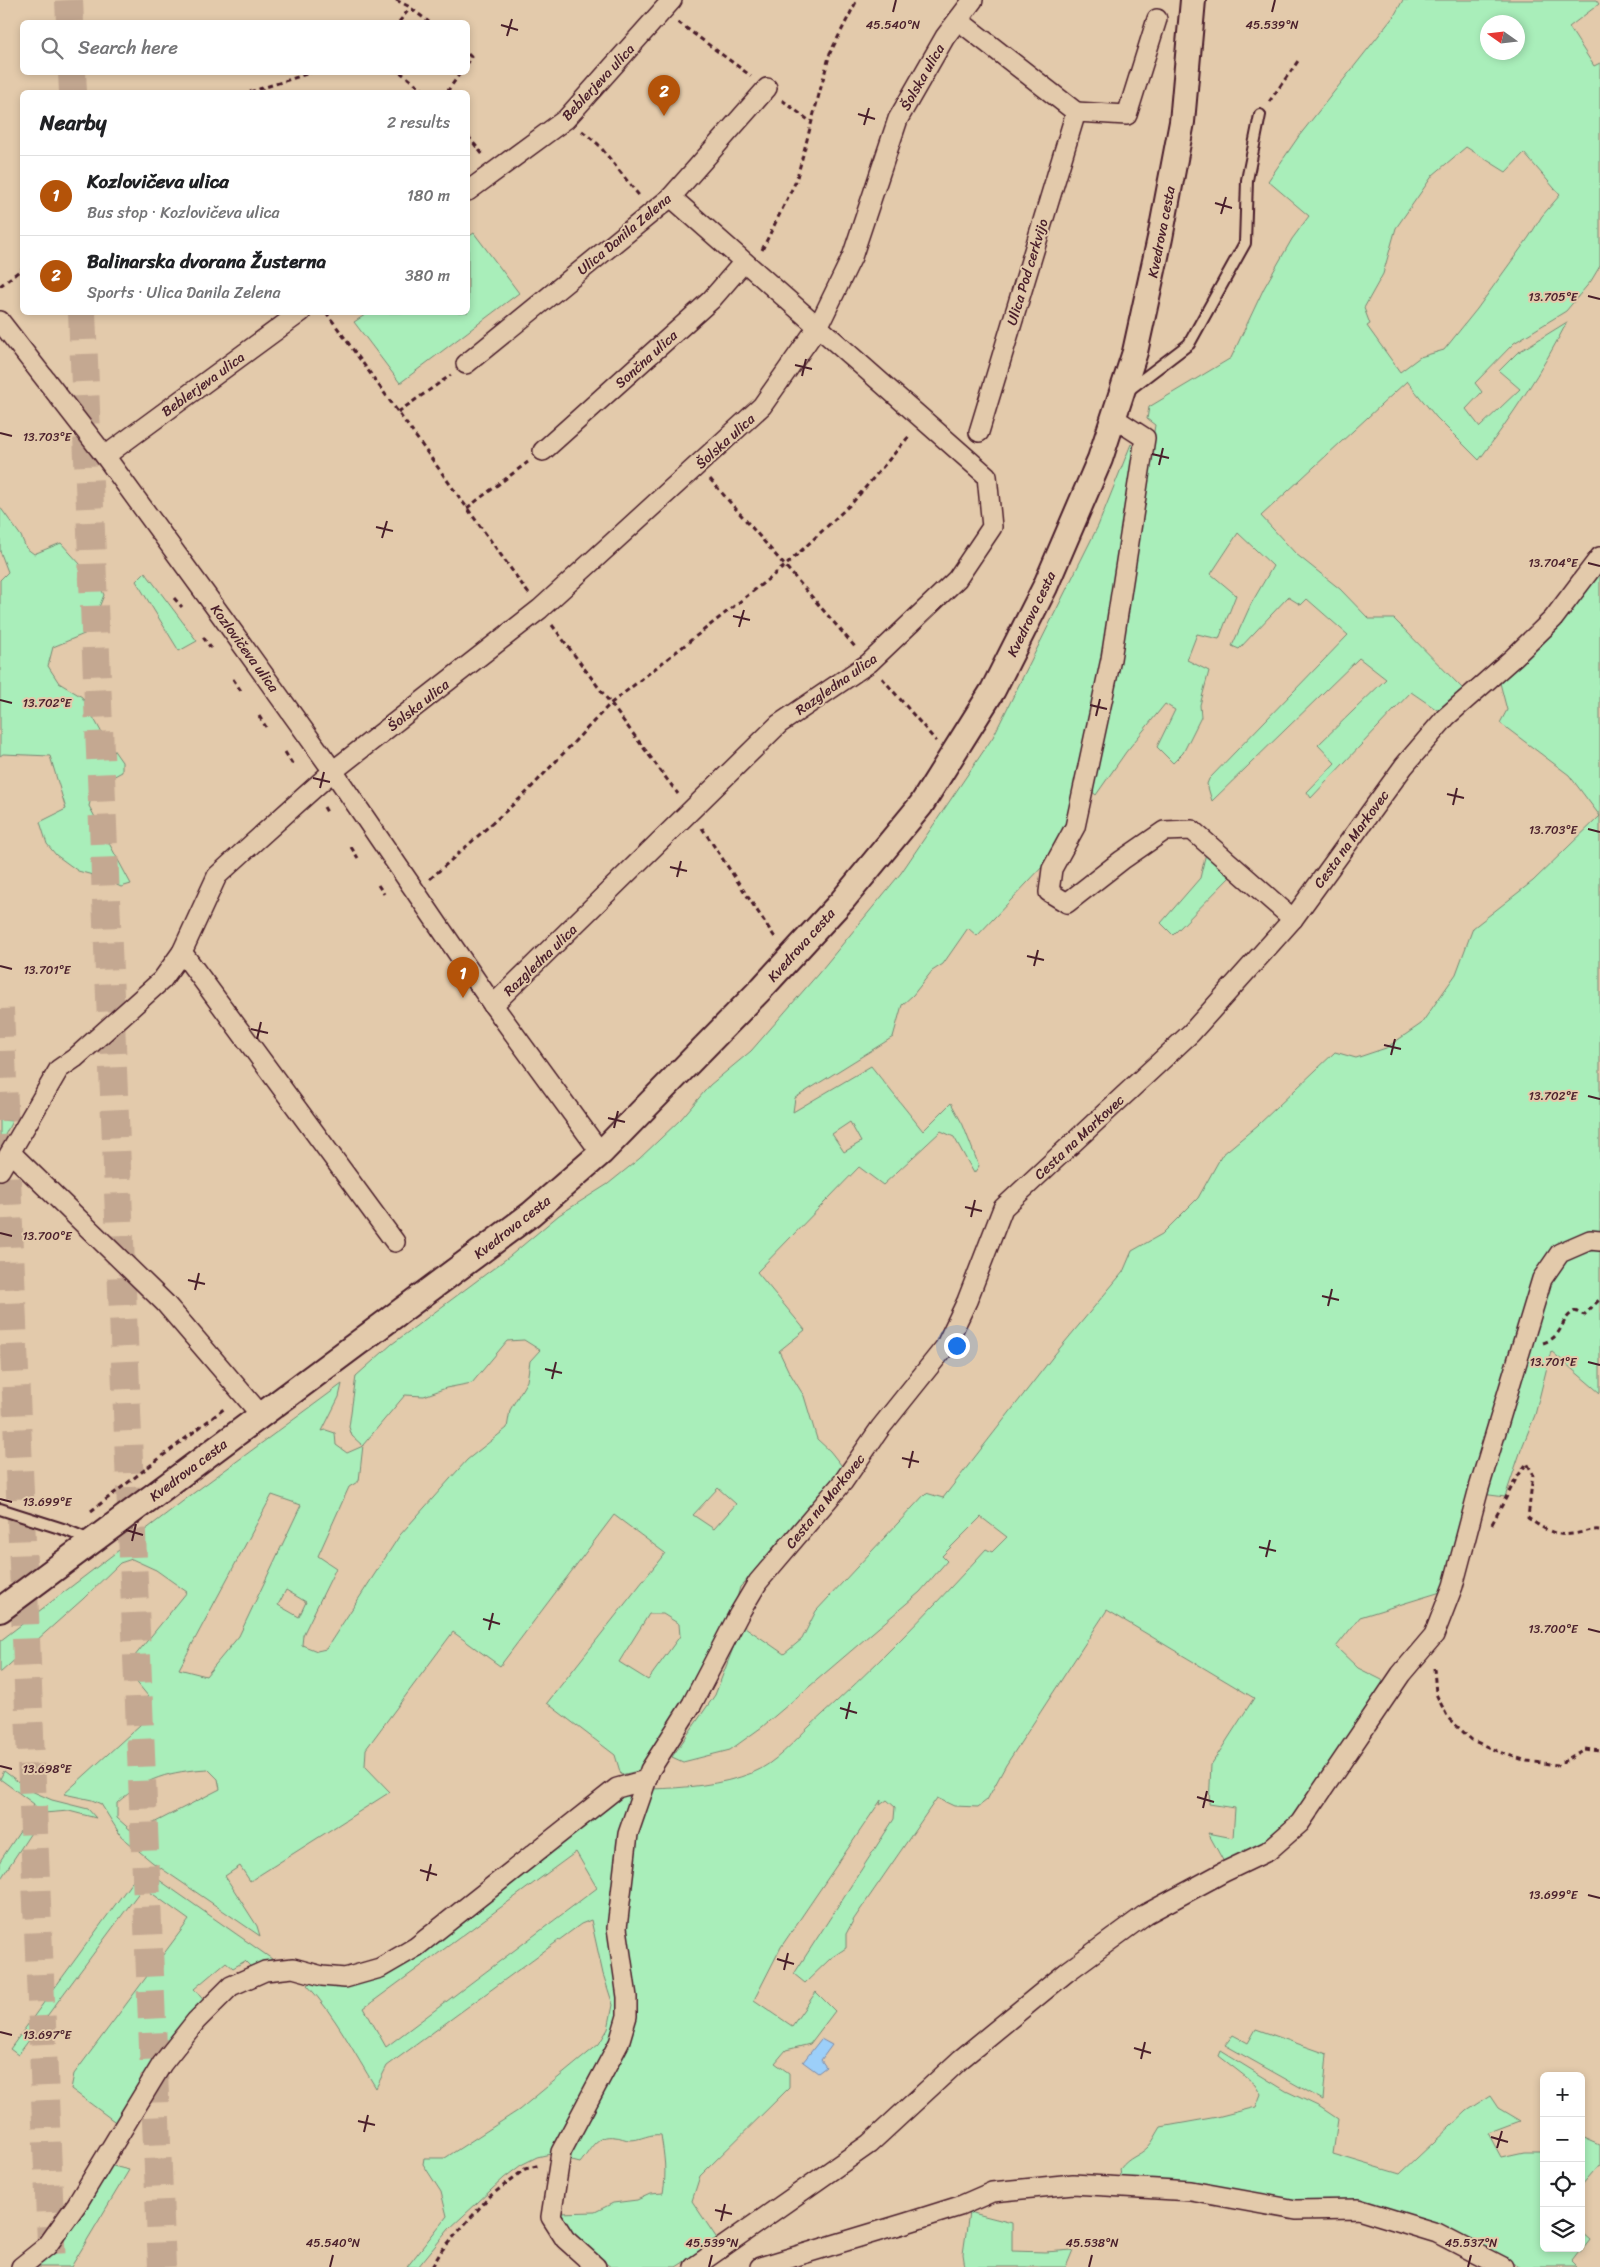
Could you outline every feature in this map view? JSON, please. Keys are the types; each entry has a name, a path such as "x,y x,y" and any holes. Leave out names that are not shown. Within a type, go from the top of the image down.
{"street":[{"name":"Šolska ulica","path":"0,1170 59,1069 75,1058 162,980 182,952 217,876 333,771 540,609 762,406 819,325 852,257 898,119 945,37 973,0"},
{"name":"Kvedrova cesta","path":"0,1610 531,1214 601,1153 768,981 842,901 922,805 993,690 1032,613 1100,459 1122,395 1137,346 1182,122 1193,0"},
{"name":"Beblerjeva ulica","path":"470,191 566,119 668,5"},
{"path":"958,20 1076,112 1127,115 1157,19"},
{"name":"Ulica Danila Zelena","path":"466,364 671,196 768,88"},
{"name":"Ulica Pod cerkvijo","path":"978,432 1076,112"},
{"name":"Razgledna ulica","path":"493,1006 779,724 869,663 957,579 992,527 987,476 819,325 671,196"},
{"name":"Sončna ulica","path":"543,451 711,300 747,264"},
{"name":"Beblerjeva ulica","path":"105,456 297,315"},
{"name":"Kozlovičeva ulica","path":"0,321 105,456 333,771 493,1006 601,1153"},
{"path":"1114,418 1145,438 1111,659 1075,827 1052,869 1049,892 1067,903 1122,860 1164,831 1192,830 1293,919"},
{"name":"Cesta na Markovec","path":"596,2267 565,2239 551,2216 561,2152 619,2043 627,2016 627,1997 617,1928 628,1834 650,1770 692,1704 739,1614 758,1582 843,1482 880,1427 945,1347 966,1302 1003,1208 1191,1033 1293,919 1404,766 1446,717 1554,619 1600,557"},
{"path":"182,952 395,1242"},
{"path":"11,1152 165,1303 261,1416"},
{"path":"694,2267 869,2144 969,2053 1067,1972 1146,1914 1224,1872 1268,1851 1300,1823 1401,1674 1434,1635 1453,1586 1479,1488 1542,1279 1560,1253 1590,1240 1600,1241"},
{"path":"21,2267 47,2246 78,2204 162,2064 196,2021 231,1986 265,1971 293,1968 322,1976 345,1978 380,1968 416,1947 617,1788 646,1780"},
{"path":"760,2267 933,2215 992,2192 1073,2184 1191,2191 1296,2210 1358,2209 1437,2233 1502,2267"}],"lane":[{"path":"1122,395 1189,344 1245,243 1247,180 1260,115"},
{"path":"0,1509 66,1530 93,1542"}],"path":[{"path":"396,0 425,20"},
{"path":"747,264 768,240 796,181 830,53 858,0"},
{"path":"668,5 797,113 811,122"},
{"path":"401,20 410,8"},
{"path":"1260,115 1298,60"},
{"path":"256,90 304,75"},
{"path":"404,75 423,90"},
{"path":"448,90 459,75"},
{"path":"598,144 646,205"},
{"path":"0,286 20,271"},
{"path":"328,315 540,609 691,812 777,940"},
{"path":"398,412 466,364"},
{"path":"415,893 525,794 610,704 785,566 853,502 923,419"},
{"path":"467,508 543,451"},
{"path":"698,465 938,744"},
{"path":"174,598 182,607"},
{"path":"203,637 212,648"},
{"path":"233,679 241,691"},
{"path":"259,716 266,727"},
{"path":"285,752 293,765"},
{"path":"322,805 328,814"},
{"path":"351,847 358,858"},
{"path":"378,885 384,894"},
{"path":"1521,1349 1556,1337 1568,1315 1575,1311 1584,1315 1600,1299"},
{"path":"66,1530 225,1408"},
{"path":"1489,1530 1516,1479 1527,1463 1533,1474 1528,1518 1547,1531 1571,1535 1590,1529 1600,1530"},
{"path":"1434,1635 1433,1662 1436,1694 1448,1718 1472,1740 1526,1761 1557,1765 1585,1749 1600,1751"},
{"path":"432,2267 442,2250 488,2197 525,2169 560,2159"}],"green space":[{"path":"1403,0 1596,0 1599,4 1569,27 1594,66 1600,63 1600,266 1591,281 1566,311 1514,343 1475,383 1482,392 1466,409 1480,427 1520,389 1499,371 1517,353 1567,322 1537,376 1515,410 1479,460 1436,417 1407,381 1261,516 1296,554 1340,589 1369,619 1394,619 1466,692 1443,714 1411,692 1311,798 1307,792 1335,763 1318,745 1386,679 1359,658 1212,801 1207,784 1209,779 1348,635 1307,599 1301,605 1288,597 1239,649 1232,646 1251,604 1273,566 1238,533 1211,574 1236,595 1219,639 1197,634 1187,660 1209,671 1200,705 1201,717 1183,753 1173,763 1157,747 1175,710 1165,704 1126,752 1096,795 1090,790 1135,554 1155,425 1147,419 1149,407 1231,358 1264,288 1292,239 1309,216 1268,181 1299,136 1394,16","holes":["1466,147 1506,172 1524,153 1560,195 1542,216 1477,309 1444,350 1420,357 1400,372 1367,326 1370,324 1364,308 1383,274 1396,228 1433,175"]},
{"path":"474,233 519,293 400,383 354,322 365,315 470,315 470,236"},
{"path":"1131,444 1136,449 1123,538 1088,737 1061,847 977,936 968,928 943,964 932,971 913,995 902,1005 893,1037 795,1098 793,1112 871,1066 923,1131 951,1103 963,1125 979,1166 974,1173 954,1137 941,1131 883,1185 859,1167 757,1272 805,1330 779,1351 804,1396 817,1439 830,1451 845,1470 740,1587 730,1624 672,1736 638,1771 621,1775 615,1755 547,1703 665,1553 614,1515 500,1666 453,1632 366,1749 365,1766 390,1792 250,1881 240,1866 225,1876 257,1926 260,1936 152,1862 121,1836 101,1804 92,1800 64,1794 141,1724 148,1696 125,1668 187,1592 156,1570 132,1559 120,1563 83,1599 0,1673 0,1641 191,1495 342,1384 339,1397 322,1431 326,1430 335,1433 336,1445 347,1453 363,1446 352,1436 349,1427 356,1376 392,1344 510,1256 559,1215 608,1184 639,1159 681,1119 710,1085 751,1051 818,974 901,873 993,737 1098,526","holes":["850,1122 861,1142 844,1152 832,1134","524,1340 540,1350 530,1361 527,1381 510,1410 507,1428 467,1460 400,1535 326,1649 317,1651 302,1645 303,1635 336,1568 318,1556 349,1487 359,1481 363,1445 405,1395 424,1396 446,1388 472,1383 507,1341","718,1488 736,1504 714,1529 693,1515","272,1495 301,1505 239,1636 206,1676 179,1669","286,1590 306,1602 299,1617 278,1605","649,1614 663,1614 679,1624 680,1636 648,1680 619,1662","208,1769 218,1779 220,1789 134,1833 117,1818 117,1803 138,1787 170,1774"]},
{"path":"0,507 21,536 26,548 34,554 61,543 100,586 104,595 89,632 53,647 48,666 59,683 82,697 103,735 122,762 122,772 94,787 89,806 131,884 121,887 100,877 78,871 56,855 47,844 40,822 66,809 50,756 3,754 0,756 0,580 8,572 0,551"},
{"path":"1600,570 1600,816 1569,775 1500,723 1507,710 1499,679"},
{"path":"145,572 197,641 179,651 136,581"},
{"path":"1600,816 1600,1235 1560,1247 1444,1591 1360,1617 1336,1647 1358,1668 1386,1682 1310,1802 1262,1848 1225,1864 1208,1833 1233,1838 1235,1808 1209,1804 1211,1765 1254,1698 1107,1610 1006,1765 987,1800 978,1807 954,1806 937,1798 854,1919 846,1934 846,1948 831,1958 805,1983 794,1974 894,1819 895,1807 887,1800 880,1805 881,1800 781,1947 754,2000 792,2026 816,1992 835,2011 810,2044 786,2050 775,2063 789,2073 789,2088 700,2176 692,2201 718,2240 676,2267 611,2267 588,2251 570,2232 558,2213 595,2212 613,2203 637,2200 650,2194 663,2193 665,2171 661,2135 630,2140 617,2137 603,2138 594,2144 580,2163 568,2160 624,2047 623,1938 628,1864 651,1789 690,1787 715,1783 752,1773 769,1764 879,1661 986,1549 992,1552 1007,1537 981,1517 942,1556 947,1561 920,1592 762,1727 730,1750 683,1762 672,1757 715,1695 742,1625 784,1654 802,1639 816,1611 926,1493 943,1498 1055,1354 1123,1272 1132,1251 1162,1234 1198,1198 1222,1155 1258,1125 1335,1052 1356,1058 1386,1048 1421,1024 1456,974 1473,928 1533,881"},
{"path":"1206,853 1231,876 1173,935 1161,923 1200,878"},
{"path":"0,1120 12,1121 0,1145"},
{"path":"1588,1249 1600,1250 1600,1393 1551,1351 1535,1415 1505,1497 1482,1494 1548,1285 1563,1262"},
{"path":"4,1771 29,1790 52,1800 88,1809 96,1818 69,1811 44,1813 0,1880 0,1861 31,1815 34,1804 0,1779"},
{"path":"626,1795 630,1797 615,1882 619,2031 555,2153 537,2157 521,2165 504,2178 449,2229 418,2267 407,2267 447,2216 441,2192 423,2164 424,2158 445,2158 519,2110 599,2044 608,2029 613,2005 603,1974 591,1920 581,1924 387,2066 376,2088 336,2022 307,1985 313,1980 363,1980 619,1796","holes":["576,1852 597,1888 386,2047 364,2008"]},
{"path":"142,1868 272,1959 253,1969 245,1961 233,1968 226,1962 194,1989 206,2003 118,2124 71,2089 74,2074 189,1920 143,1887 18,2055 10,2049"},
{"path":"1256,2029 1327,2054 1323,2100 1225,2045 1233,2035 1248,2043"},
{"path":"1221,2051 1286,2091 1320,2107 1338,2119 1333,2154 1400,2174 1467,2111 1490,2096 1498,2108 1520,2121 1488,2133 1501,2157 1524,2152 1540,2152 1540,2252 1581,2252 1573,2262 1578,2267 1520,2267 1461,2238 1342,2202 1295,2200 1121,2177 1120,2169 1127,2161 1148,2147 1161,2127 1217,2117 1256,2107 1261,2094 1255,2084 1219,2056"},
{"path":"1585,2138 1600,2145 1600,2165 1585,2182"},
{"path":"109,2165 129,2170 71,2267 33,2267"},
{"path":"969,2212 1012,2223 1012,2251 1045,2252 1073,2250 1066,2267 965,2267 963,2254"},
{"path":"1585,2236 1590,2240 1585,2246"}],"water":[{"path":"821,2039 832,2045 821,2060 826,2067 818,2073 803,2062"}],"tunnel":[{"path":"69,0 70,20"},
{"path":"72,75 73,90"},
{"path":"82,315 162,2267"},
{"path":"0,1009 52,2267"}],"place":[{"name":"Balinarska dvorana Žusterna","path":"664,116"},
{"name":"Kozlovičeva ulica","path":"463,998"}]}
